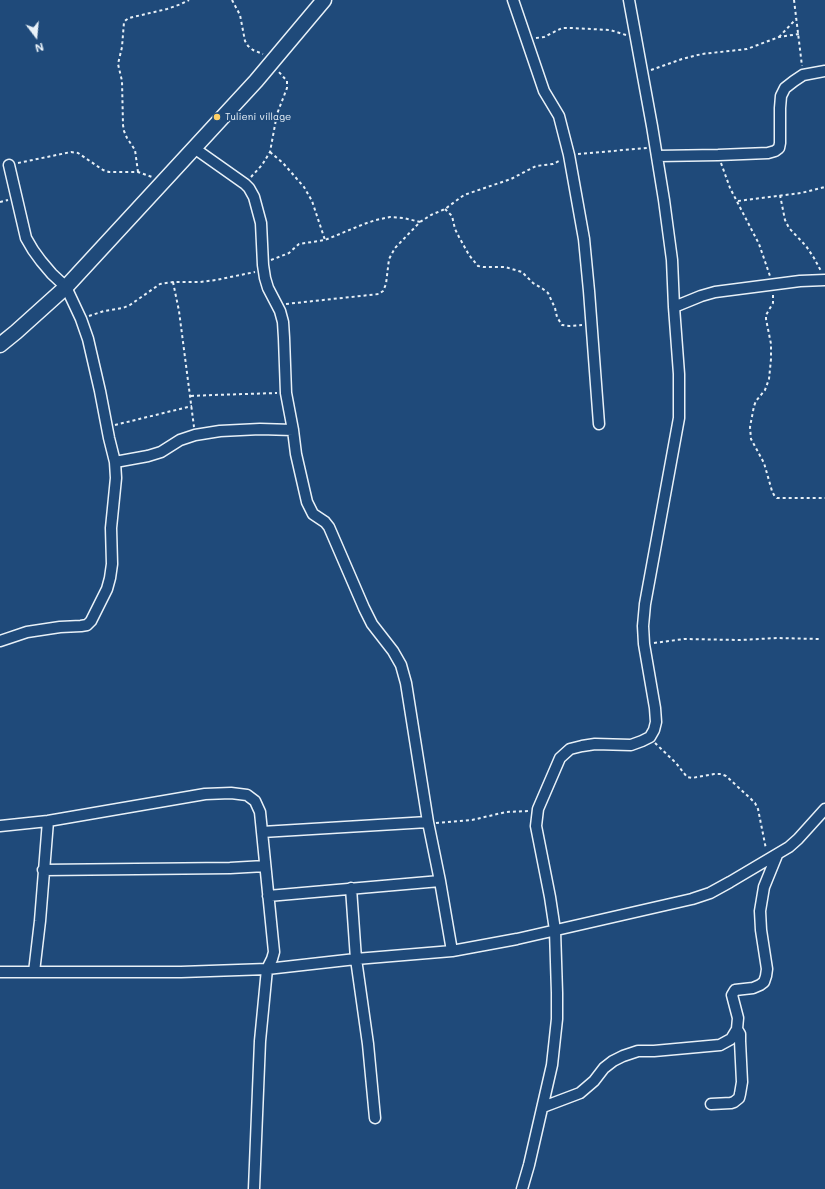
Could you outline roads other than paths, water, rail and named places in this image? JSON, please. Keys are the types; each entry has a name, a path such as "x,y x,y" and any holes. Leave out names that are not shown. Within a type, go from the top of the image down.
{"street":[{"path":"0,345 66,287 164,182 273,61 324,0"},
{"path":"513,0 544,91 559,116 569,155 584,239 599,424"},
{"path":"522,1189 552,1065 556,1019 557,993 554,930 550,897 536,826 538,809 560,758 570,749 594,744 631,745 642,742 650,737 656,722 644,644 643,626 645,604 680,418 679,374 672,260 657,151 629,0"},
{"path":"657,151 718,155 768,153 775,151 779,148 780,143 781,96 786,88 803,75 825,71"},
{"path":"194,148 245,184 254,197 262,238 265,278 283,322 286,393 296,454 310,509 313,514 325,522 329,527 372,624 394,651 401,665 412,716 428,822 452,951"},
{"path":"0,641 27,632 60,627 81,626 86,625 91,621 107,589 110,578 112,564 111,528 116,478 100,391 88,339 81,319 66,287 41,261 26,238 9,165"},
{"path":"674,307 715,292 825,280"},
{"path":"114,462 133,460 154,454 180,440 195,435 220,431 260,429 293,430"},
{"path":"0,826 48,821 206,794 231,793 247,795 255,801 260,812 274,952 267,969 260,1041 254,1189"},
{"path":"0,972 181,972 267,969 452,951 504,942 692,900 710,893 773,858 789,847 825,809"},
{"path":"34,972 40,921 48,821"},
{"path":"262,832 428,822"},
{"path":"543,1107 580,1092 594,1082 604,1068 623,1056 638,1051 720,1045 731,1039 737,1029 738,1018 732,995 735,990 753,988 760,985 764,982 766,976 767,969 761,930 760,911 764,887 773,858"},
{"path":"43,870 230,868 265,866"},
{"path":"268,896 440,881"},
{"path":"352,888 356,960 368,1044 374,1118"},
{"path":"711,1104 731,1104 740,1094 742,1082 740,1034 737,1029"}],"place":[{"name":"Tulieni village","path":"217,117"}]}
